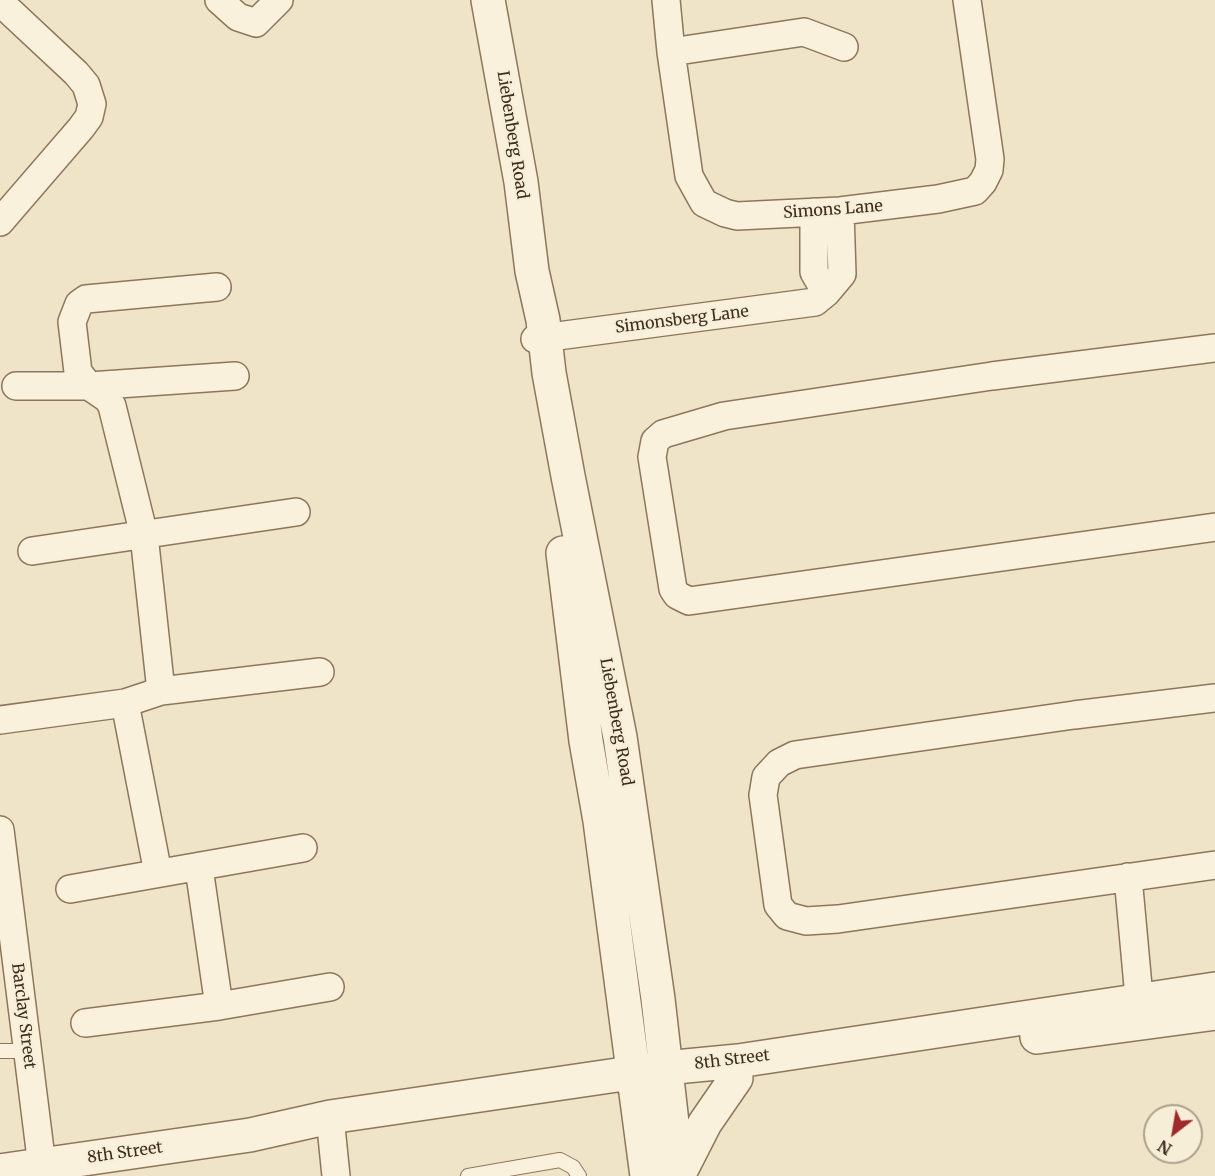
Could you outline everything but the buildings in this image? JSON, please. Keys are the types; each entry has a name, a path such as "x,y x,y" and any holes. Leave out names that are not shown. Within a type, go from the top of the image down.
{"street":[{"path":"219,0 238,17 256,23 279,0"},
{"name":"Liebenberg Road","path":"488,0 521,182 586,741 600,821 647,1176"},
{"name":"Simons Lane","path":"666,0 689,176 704,203 724,213 737,216 827,212 967,194 975,191 989,170 990,159 967,0"},
{"path":"0,2 76,73 86,85 92,104 89,117 81,128 0,222"},
{"path":"671,51 804,32 844,47"},
{"name":"Simonsberg Lane","path":"540,338 815,302 826,293 814,272 827,212"},
{"path":"160,691 144,535 112,406 108,399 89,386 78,372 72,322 79,304 86,299 217,287"},
{"name":"Liebenberg Road","path":"540,338 620,737 658,999 678,1176"},
{"path":"1215,348 992,376 724,416 663,434 656,441 652,457 673,589 677,595 689,601 1215,527"},
{"path":"15,386 89,386 235,376"},
{"path":"32,551 296,512"},
{"path":"0,720 125,703 160,691 320,672"},
{"path":"1215,699 1074,715 795,755 779,763 766,777 763,795 778,905 787,916 806,921 838,919 1215,865"},
{"path":"125,703 158,873"},
{"name":"Barclay Street","path":"0,830 42,1166"},
{"path":"70,890 303,848"},
{"path":"199,868 219,1006"},
{"path":"1128,877 1130,917 1141,1012"},
{"path":"85,1023 219,1006 330,987"},
{"name":"8th Street","path":"1141,1012 1215,989"},
{"path":"658,999 675,1035 737,1070 705,1123 678,1176"},
{"name":"8th Street","path":"0,1171 1141,1012 1215,1013"},
{"path":"331,1125 336,1176"}],"lane":[{"path":"0,1051 28,1051"},
{"path":"468,1176 560,1160 573,1167 579,1176"}]}
